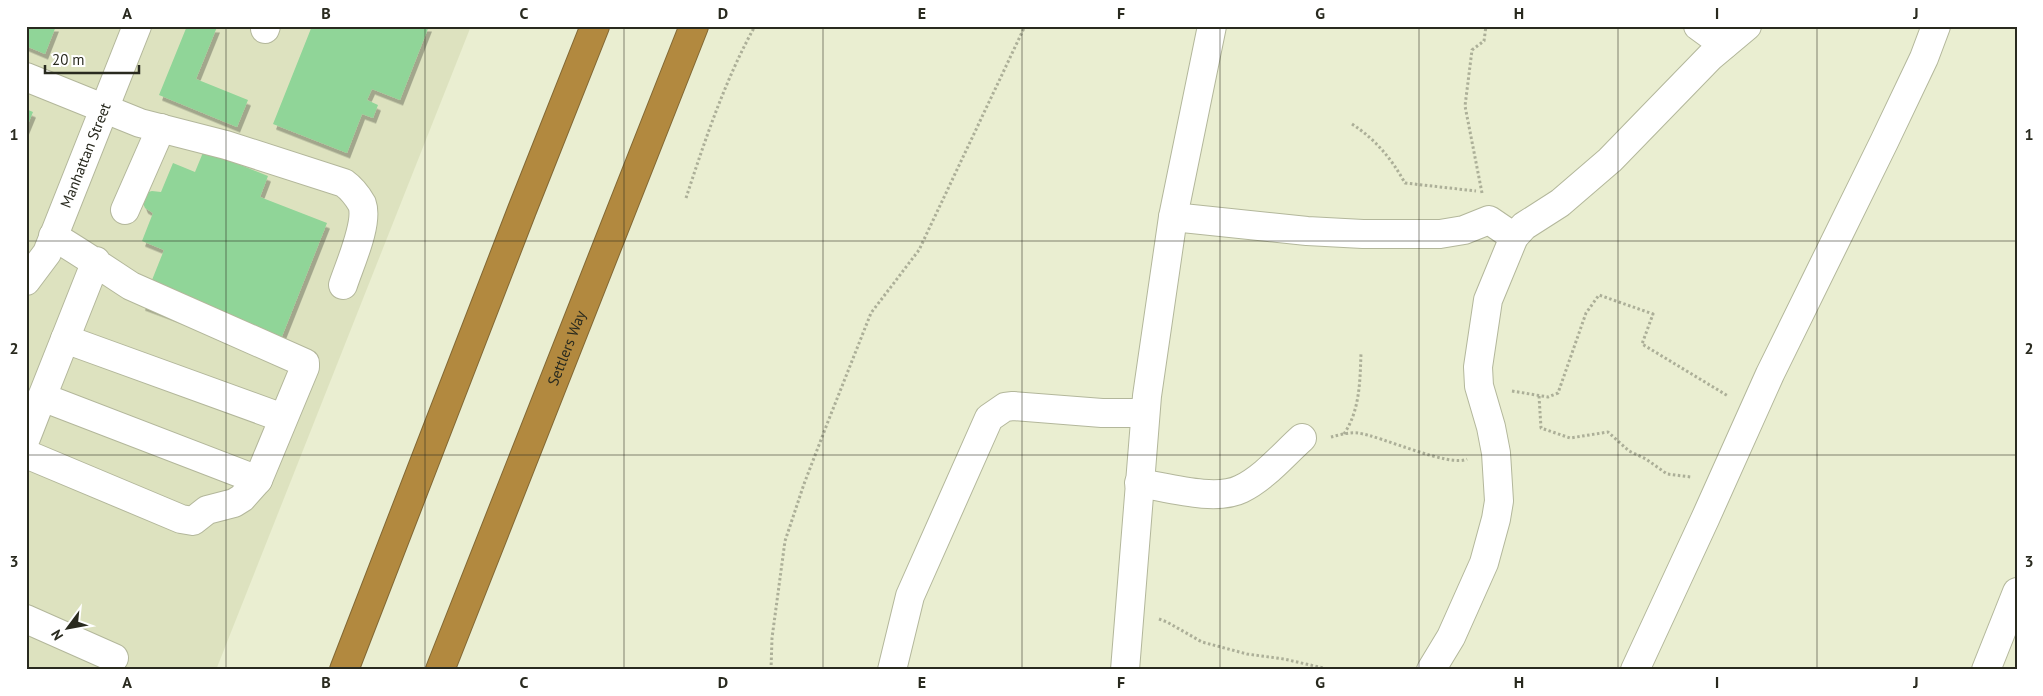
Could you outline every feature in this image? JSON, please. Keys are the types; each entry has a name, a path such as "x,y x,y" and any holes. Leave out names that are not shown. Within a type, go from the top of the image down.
{"highway":[{"path":"344,670 595,26"},
{"name":"Settlers Way","path":"440,670 694,26"},
{"path":"328,670 522,210"}],"street":[{"name":"Manhattan Street","path":"26,281 47,253 137,26"},
{"path":"1125,670 1144,413 1173,217 1212,26"},
{"path":"1698,26 1724,45"},
{"path":"1430,670 1451,637 1484,563 1496,519 1499,501 1496,453 1491,427 1479,386 1480,350 1488,300 1514,237 1524,226 1560,203 1610,160 1710,57 1747,26"},
{"path":"1635,670 1770,374 1888,134 1924,58 1936,26"},
{"path":"26,77 104,109 161,128 226,145 344,183 362,205 364,220 343,285"},
{"path":"125,210 161,128"},
{"path":"1173,217 1307,231 1363,234 1440,234 1464,230 1489,220 1514,237"},
{"path":"26,454 181,519 193,521 207,510 227,505 242,498 258,480 305,367 305,363 131,286 96,261 53,236"},
{"path":"26,438 96,261"},
{"path":"65,339 283,418"},
{"path":"42,397 258,480"},
{"path":"892,670 910,596 990,418 1005,407 1013,406 1144,413"},
{"path":"1139,483 1209,494 1235,492 1257,479 1302,438"},
{"path":"1986,670 2017,592"},
{"path":"26,619 114,658"}],"path":[{"path":"686,198 736,64 755,26"},
{"path":"771,670 772,638 785,541 829,419 871,313 919,250 1025,26"},
{"path":"1486,26 1484,41 1472,50 1465,106 1489,220"},
{"path":"1352,124 1383,149 1406,183 1482,192"},
{"path":"1479,386 1548,397 1558,393 1586,313 1599,295 1653,314 1642,344 1754,412"},
{"path":"1343,434 1351,422 1357,402 1362,354"},
{"path":"1539,396 1541,428 1570,438 1608,432 1629,451 1646,459 1667,474 1722,481"},
{"path":"1302,438 1326,438 1355,432 1378,437 1443,459 1462,461 1475,454 1496,453"},
{"path":"1129,612 1167,622 1202,642 1247,654 1284,659 1332,670"}],"shaded area":[{"path":"26,26 471,26 216,670 26,670"}],"building":[{"path":"26,26 56,26 45,54 26,46"},
{"path":"187,26 217,27 196,79 248,100 237,127 159,95"},
{"path":"312,26 429,26 400,100 372,89 367,100 378,105 373,118 362,114 347,153 273,124"},
{"path":"26,109 33,112 26,129"},
{"path":"204,150 268,176 260,197 327,223 275,354 142,305 164,250 142,241 153,213 145,208 142,201 148,192 161,192 173,163 195,172"}]}
